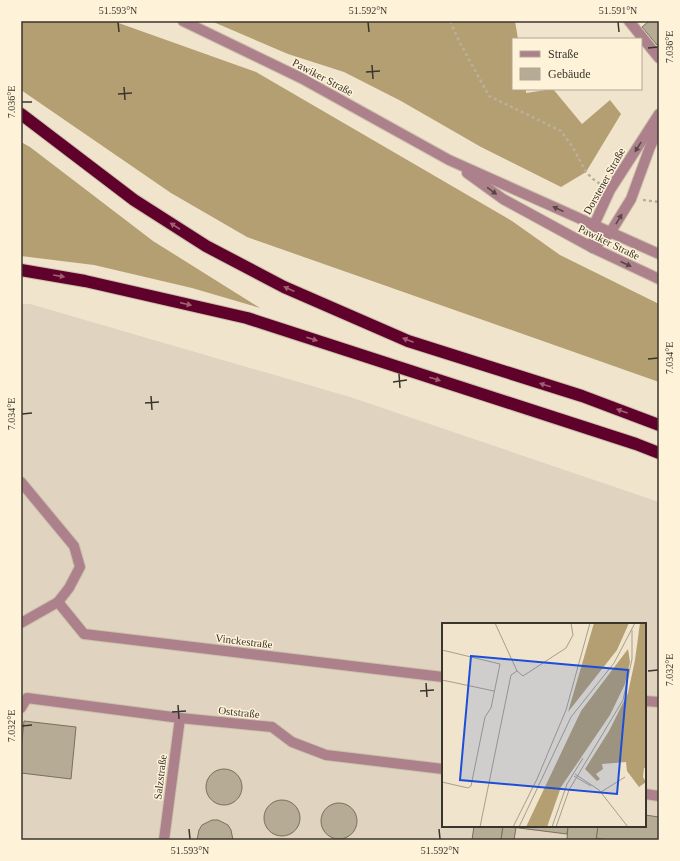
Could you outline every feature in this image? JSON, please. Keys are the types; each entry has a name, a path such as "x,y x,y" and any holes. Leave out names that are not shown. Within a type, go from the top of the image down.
{"highway":[{"path":"21,114 134,200 206,246 284,287 408,341 582,396 659,425"},
{"path":"21,270 86,281 246,318 659,453"}],"street":[{"name":"Pawiker Straße","path":"183,21 301,78 449,160 659,254"},
{"path":"629,21 659,58"},
{"name":"Dorstener Straße","path":"593,248 594,225 610,190 659,114"},
{"path":"593,248 610,233 631,199 650,147 659,128"},
{"name":"Pawiker Straße","path":"449,160 504,199 593,248 659,279"},
{"path":"21,482 74,546 80,567 69,588 58,602 21,623"},
{"name":"Vinckestraße","path":"58,602 84,634 442,677"},
{"name":"Oststraße","path":"21,708 27,698 180,718 272,727 292,742 326,755 442,769"},
{"path":"646,701 659,702"},
{"name":"Salzstraße","path":"164,840 180,718"},
{"path":"646,794 659,796"}],"path":[{"path":"450,21 459,41 489,96 562,131 586,172 593,180"}],"shaded area":[{"path":"21,21 113,21 256,72 512,221 560,255 659,304 659,382 247,237 171,193 21,90"},
{"path":"211,21 515,21 518,38 512,38 512,90 526,90 526,93 554,90 582,124 610,100 621,114 586,172 561,187 481,147 401,101 344,72 288,54"},
{"path":"21,142 30,147 153,241 260,308 192,288 94,265 21,256"},
{"path":"21,304 30,304 350,397 659,502 659,840 21,840"}],"building":[{"path":"649,21 659,21 659,44 657,45 642,27"},
{"path":"24,721 76,727 71,779 21,773 21,750"},
{"path":"227,769 237,774 241,780 241,794 237,800 231,804 221,805 211,800 207,794 206,784 211,774 217,770"},
{"path":"285,800 295,805 299,811 299,825 295,831 289,835 279,836 269,831 265,825 264,815 269,805 275,801"},
{"path":"342,803 352,808 356,814 356,828 352,834 346,838 336,839 326,834 322,828 321,818 326,808 332,804"},
{"path":"646,815 659,817 659,840 610,840 596,838 598,827 646,827"},
{"path":"212,820 218,820 228,825 231,830 233,840 197,840 199,830 202,825"},
{"path":"474,827 503,827 501,840 472,840"},
{"path":"503,827 516,828 514,840 501,840"},
{"path":"511,827 568,827 567,834"},
{"path":"568,827 598,827 596,840 567,840"}]}
